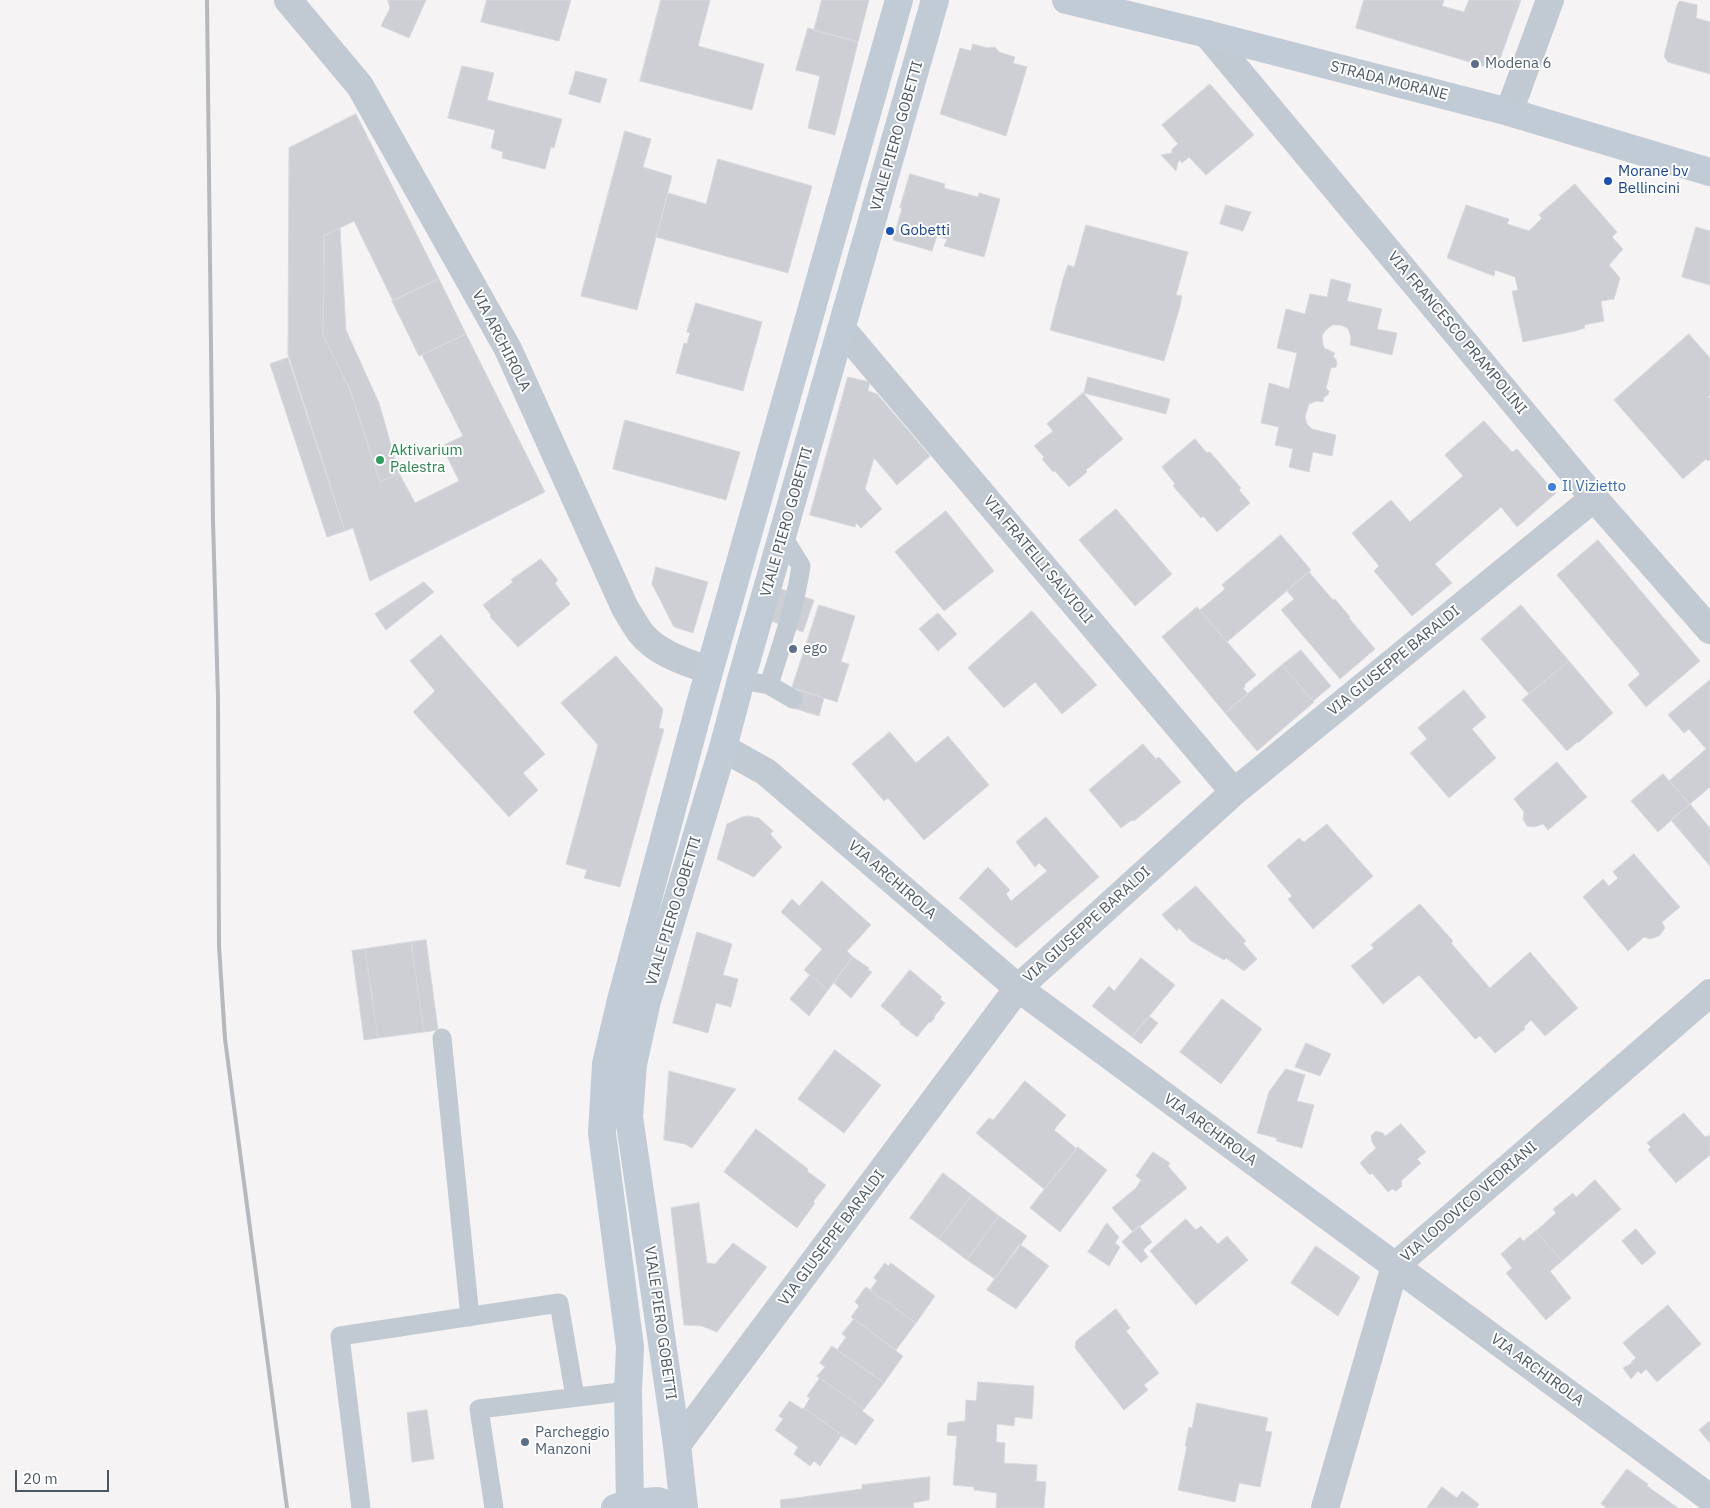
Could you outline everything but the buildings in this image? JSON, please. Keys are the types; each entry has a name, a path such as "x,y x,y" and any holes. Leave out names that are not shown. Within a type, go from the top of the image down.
{"main road":[{"name":"VIALE PIERO GOBETTI","path":"623,1506 630,1347 602,1133 606,1064 621,1000 709,670 898,0"},
{"name":"VIALE PIERO GOBETTI","path":"682,1508 677,1445 629,1117 633,1064 647,1001 723,748 935,0"},
{"name":"STRADA MORANE","path":"1066,0 1207,34 1509,112 1710,172"},
{"path":"807,321 842,329"},
{"path":"623,1506 658,1500 682,1508"}],"street":[{"name":"VIA ARCHIROLA","path":"288,0 360,86 508,348 625,608 641,633 658,648 691,664 709,670"},
{"path":"1509,112 1550,0"},
{"name":"VIA FRANCESCO PRAMPOLINI","path":"1207,34 1594,498 1710,630"},
{"name":"VIA FRATELLI SALVIOLI","path":"842,329 1234,792"},
{"name":"VIA GIUSEPPE BARALDI","path":"677,1445 1018,988 1234,792 1594,498"},
{"name":"VIA ARCHIROLA","path":"723,748 766,772 1018,988 1710,1498"},
{"name":"VIA LODOVICO VEDRIANI","path":"1325,1508 1395,1266 1710,993"}],"lane":[{"path":"769,685 796,594 801,566 783,537"},
{"path":"741,680 769,685 793,699"},
{"path":"442,1038 470,1317"},
{"path":"361,1508 340,1336 559,1303 575,1398"},
{"path":"494,1508 479,1409 628,1391"}],"railway":[{"path":"207,0 213,521 218,698 219,946 225,1039 287,1508"}],"place":[{"name":"Modena 6","path":"1475,64"},
{"name":"Morane bv Bellincini","path":"1608,181"},
{"name":"Gobetti","path":"890,231"},
{"name":"Aktivarium Palestra","path":"380,460"},
{"name":"Il Vizietto","path":"1552,487"},
{"name":"ego","path":"793,649"},
{"name":"Parcheggio Manzoni","path":"525,1442"}]}
